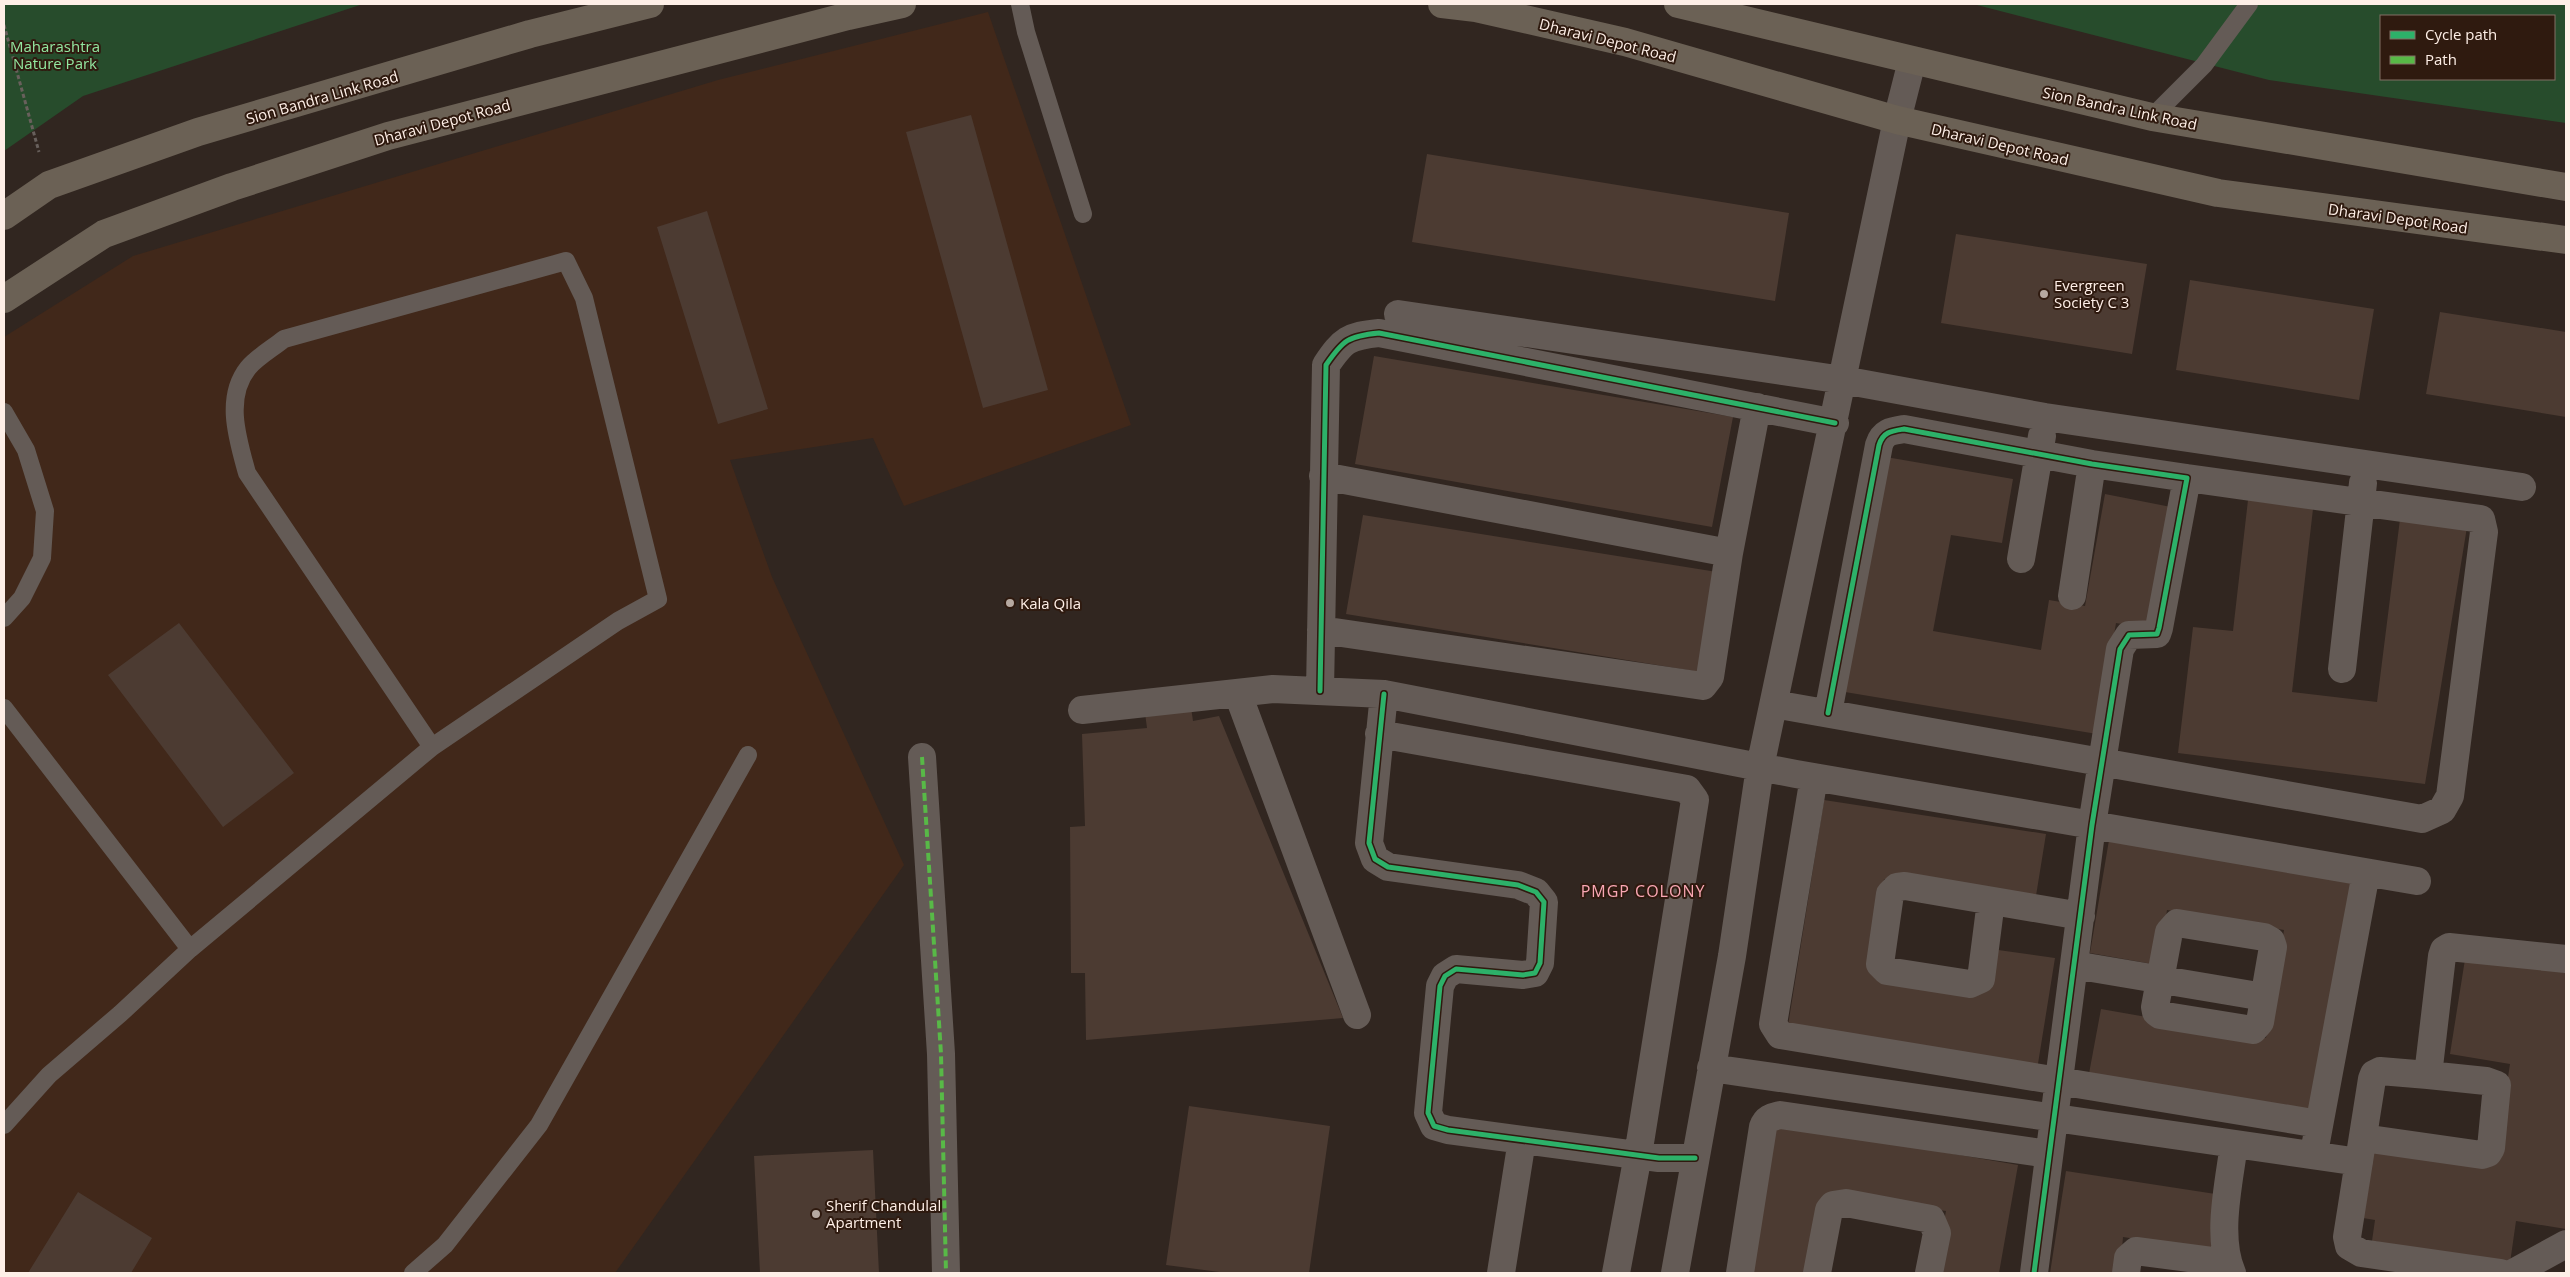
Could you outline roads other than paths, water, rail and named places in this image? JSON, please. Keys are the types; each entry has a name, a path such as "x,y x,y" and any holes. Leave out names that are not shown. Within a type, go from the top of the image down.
{"main road":[{"name":"Sion Bandra Link Road","path":"4,216 49,185 198,132 530,34 650,4"},
{"name":"Dharavi Depot Road","path":"4,299 104,234 241,184 388,136 848,16 902,4"},
{"name":"Dharavi Depot Road","path":"1442,4 1476,8 1626,42 1897,120 2218,193 2566,240"},
{"name":"Sion Bandra Link Road","path":"1678,4 2152,117 2566,187"}],"street":[{"path":"1675,1273 1732,956 1760,767 1835,423 1897,120 1912,61"},
{"path":"1398,314 1843,380 2045,417 2522,487"},
{"path":"1320,691 1326,365 1341,344 1360,335 1379,333 1835,423"},
{"path":"1321,630 1703,686 1710,677 1729,554 1758,407"},
{"path":"2022,560 2045,417"},
{"path":"1774,704 2422,819 2442,810 2450,796 2484,532 2483,525 2480,519 2474,516 2092,464 1904,429 1891,431 1882,437 1828,713"},
{"path":"2072,596 2092,464"},
{"path":"2342,670 2365,464"},
{"path":"1323,476 1729,554"},
{"path":"2034,1273 2092,825 2120,649 2129,635 2157,634 2187,478"},
{"path":"1082,710 1274,689 1384,694 1814,777 2417,881"},
{"path":"1238,694 1357,1016"},
{"path":"1384,694 1369,843 1375,858 1388,867 1518,885 1536,892 1544,902 1540,963 1535,972 1523,975 1456,969 1445,976 1440,986 1428,1113 1434,1126 1448,1130 1638,1155 1695,1158"},
{"path":"1379,734 1687,789 1694,796 1695,800 1638,1155 1616,1273"},
{"path":"922,757 941,1054 946,1273"},
{"path":"1814,777 1773,1024 1780,1035 2130,1095 2319,1124"},
{"path":"2314,1156 2366,873"},
{"path":"1991,901 1981,979 1976,983 1970,984 1887,970 1880,964 1890,894 1897,887 1905,886 2081,916"},
{"path":"2074,965 2264,997 2273,947 2271,941 2264,937 2177,923 2169,932 2160,979"},
{"path":"2428,1075 2444,950 2454,946 2566,958"},
{"path":"1827,1122 1836,1045"},
{"path":"1711,1068 2314,1156 2361,1150 2482,1155 2488,1153 2491,1148 2497,1085 2486,1081 2380,1071 2374,1074 2361,1150 2347,1237 2349,1246 2361,1253 2501,1273"},
{"path":"1984,1146 1995,1072"},
{"path":"2127,1128 2130,1095"},
{"path":"1740,1273 1765,1121 1780,1115 1984,1146 2050,1154"},
{"path":"1501,1273 1522,1140"},
{"path":"2126,1273 2128,1258 2136,1251 2230,1268 2224,1233 2234,1144"},
{"path":"1816,1273 1829,1210 1833,1205 1846,1202 1931,1219 1937,1233 1929,1273"},
{"path":"2513,1273 2566,1244"}],"lane":[{"path":"1020,4 1026,32 1084,214"},
{"path":"2152,117 2204,65 2249,4"},
{"path":"4,1125 49,1075 120,1014 190,949 432,747 618,621 658,599 584,298 566,261 284,339 248,368 235,392 237,436 247,473 432,747"},
{"path":"4,412 26,450 45,510 42,558 22,598 4,618"},
{"path":"4,708 190,949"},
{"path":"413,1273 445,1246 539,1125 748,755"}],"place":[{"name":"Evergreen Society C 3","path":"2044,294"},
{"name":"Kala Qila","path":"1010,603"},
{"name":"Sherif Chandulal Apartment","path":"816,1214"}],"district":[{"name":"PMGP COLONY","path":"1643,891"}],"park label":[{"name":"Maharashtra Nature Park","path":"55,54"}]}
